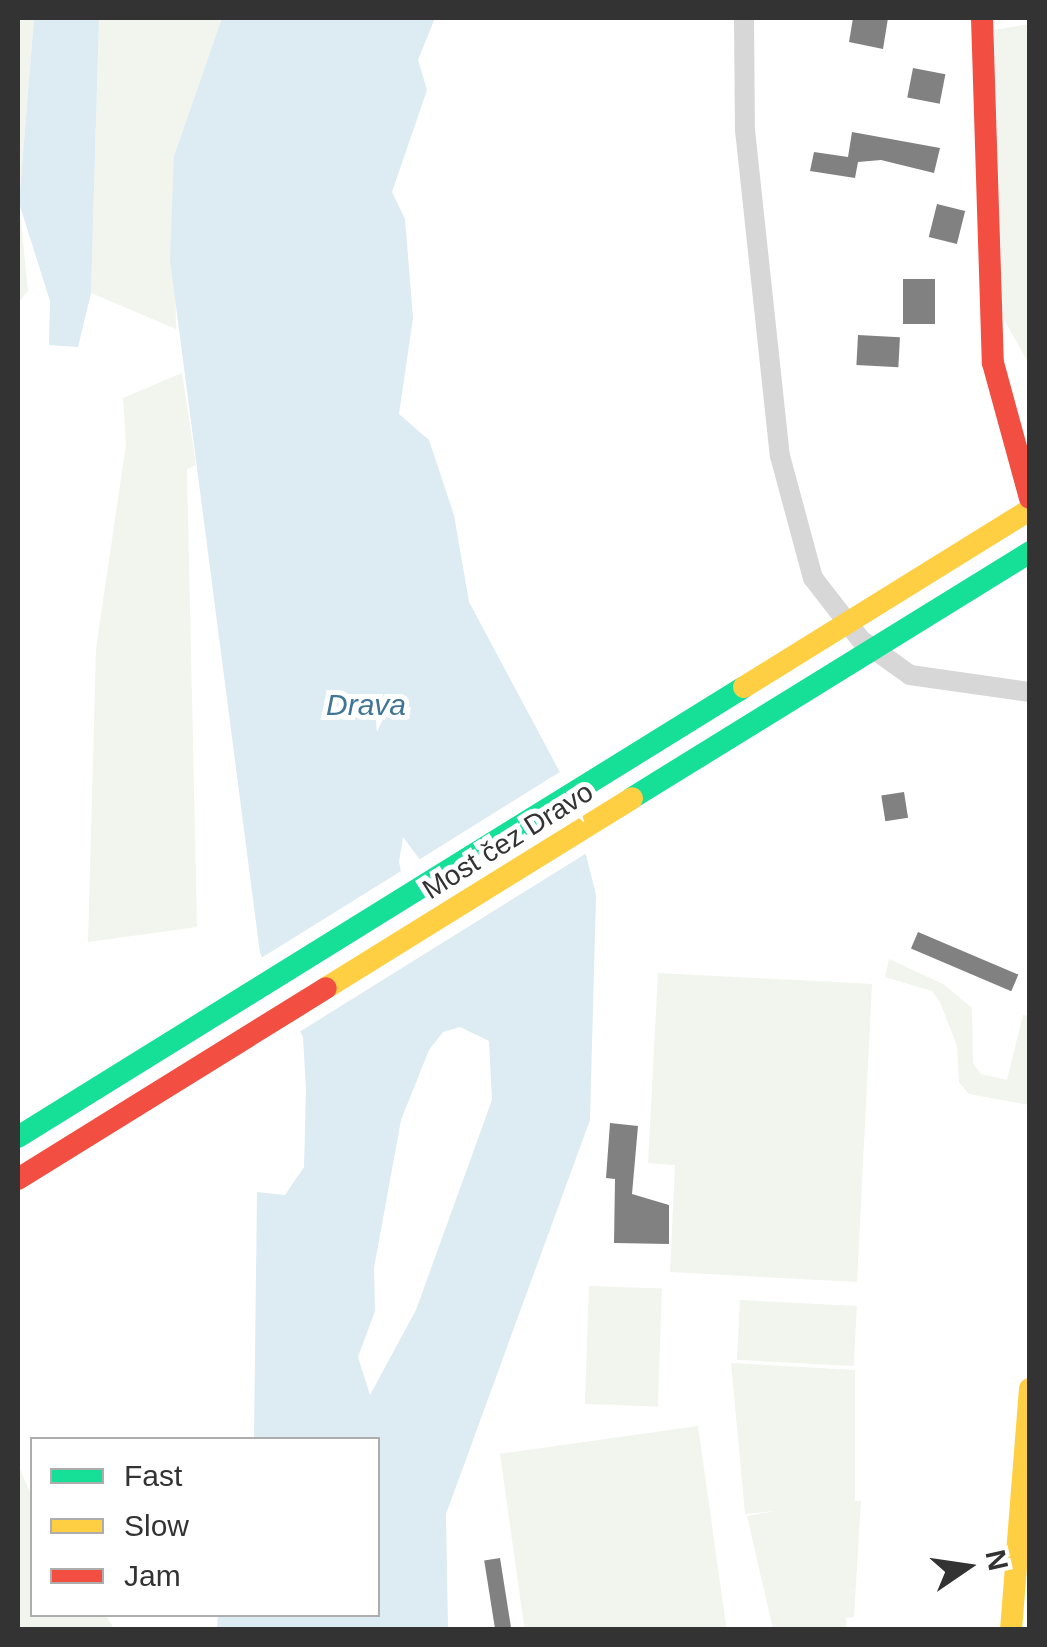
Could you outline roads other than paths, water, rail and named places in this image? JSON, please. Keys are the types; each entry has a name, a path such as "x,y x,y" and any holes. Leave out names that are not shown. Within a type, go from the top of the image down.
{"main road":[{"path":"982,18 993,363 1030,498"},
{"name":"Most čez Dravo","path":"18,1138 1030,510"},
{"name":"Most čez Dravo","path":"18,1179 1030,552"},
{"path":"1011,1630 1030,1389"}],"street":[{"path":"744,18 746,130 780,456 813,578 862,640 910,675 1030,692"}],"water":[{"path":"34,18 99,18 91,293 78,347 49,345 50,301 19,203"},
{"name":"Drava","path":"222,18 435,18 418,60 427,90 392,192 405,219 413,318 399,414 429,440 454,515 469,602 570,791 596,895 590,1120 446,1514 448,1629 217,1629 218,1617 380,1617 380,1437 254,1437 257,1192 285,1195 304,1167 303,1037 260,953 170,260 174,156","holes":["403,837 429,872 440,919 414,932 399,862","460,1027 489,1041 492,1100 416,1310 370,1395 358,1357 375,1311 374,1268 401,1120 429,1050 443,1032"]}]}
